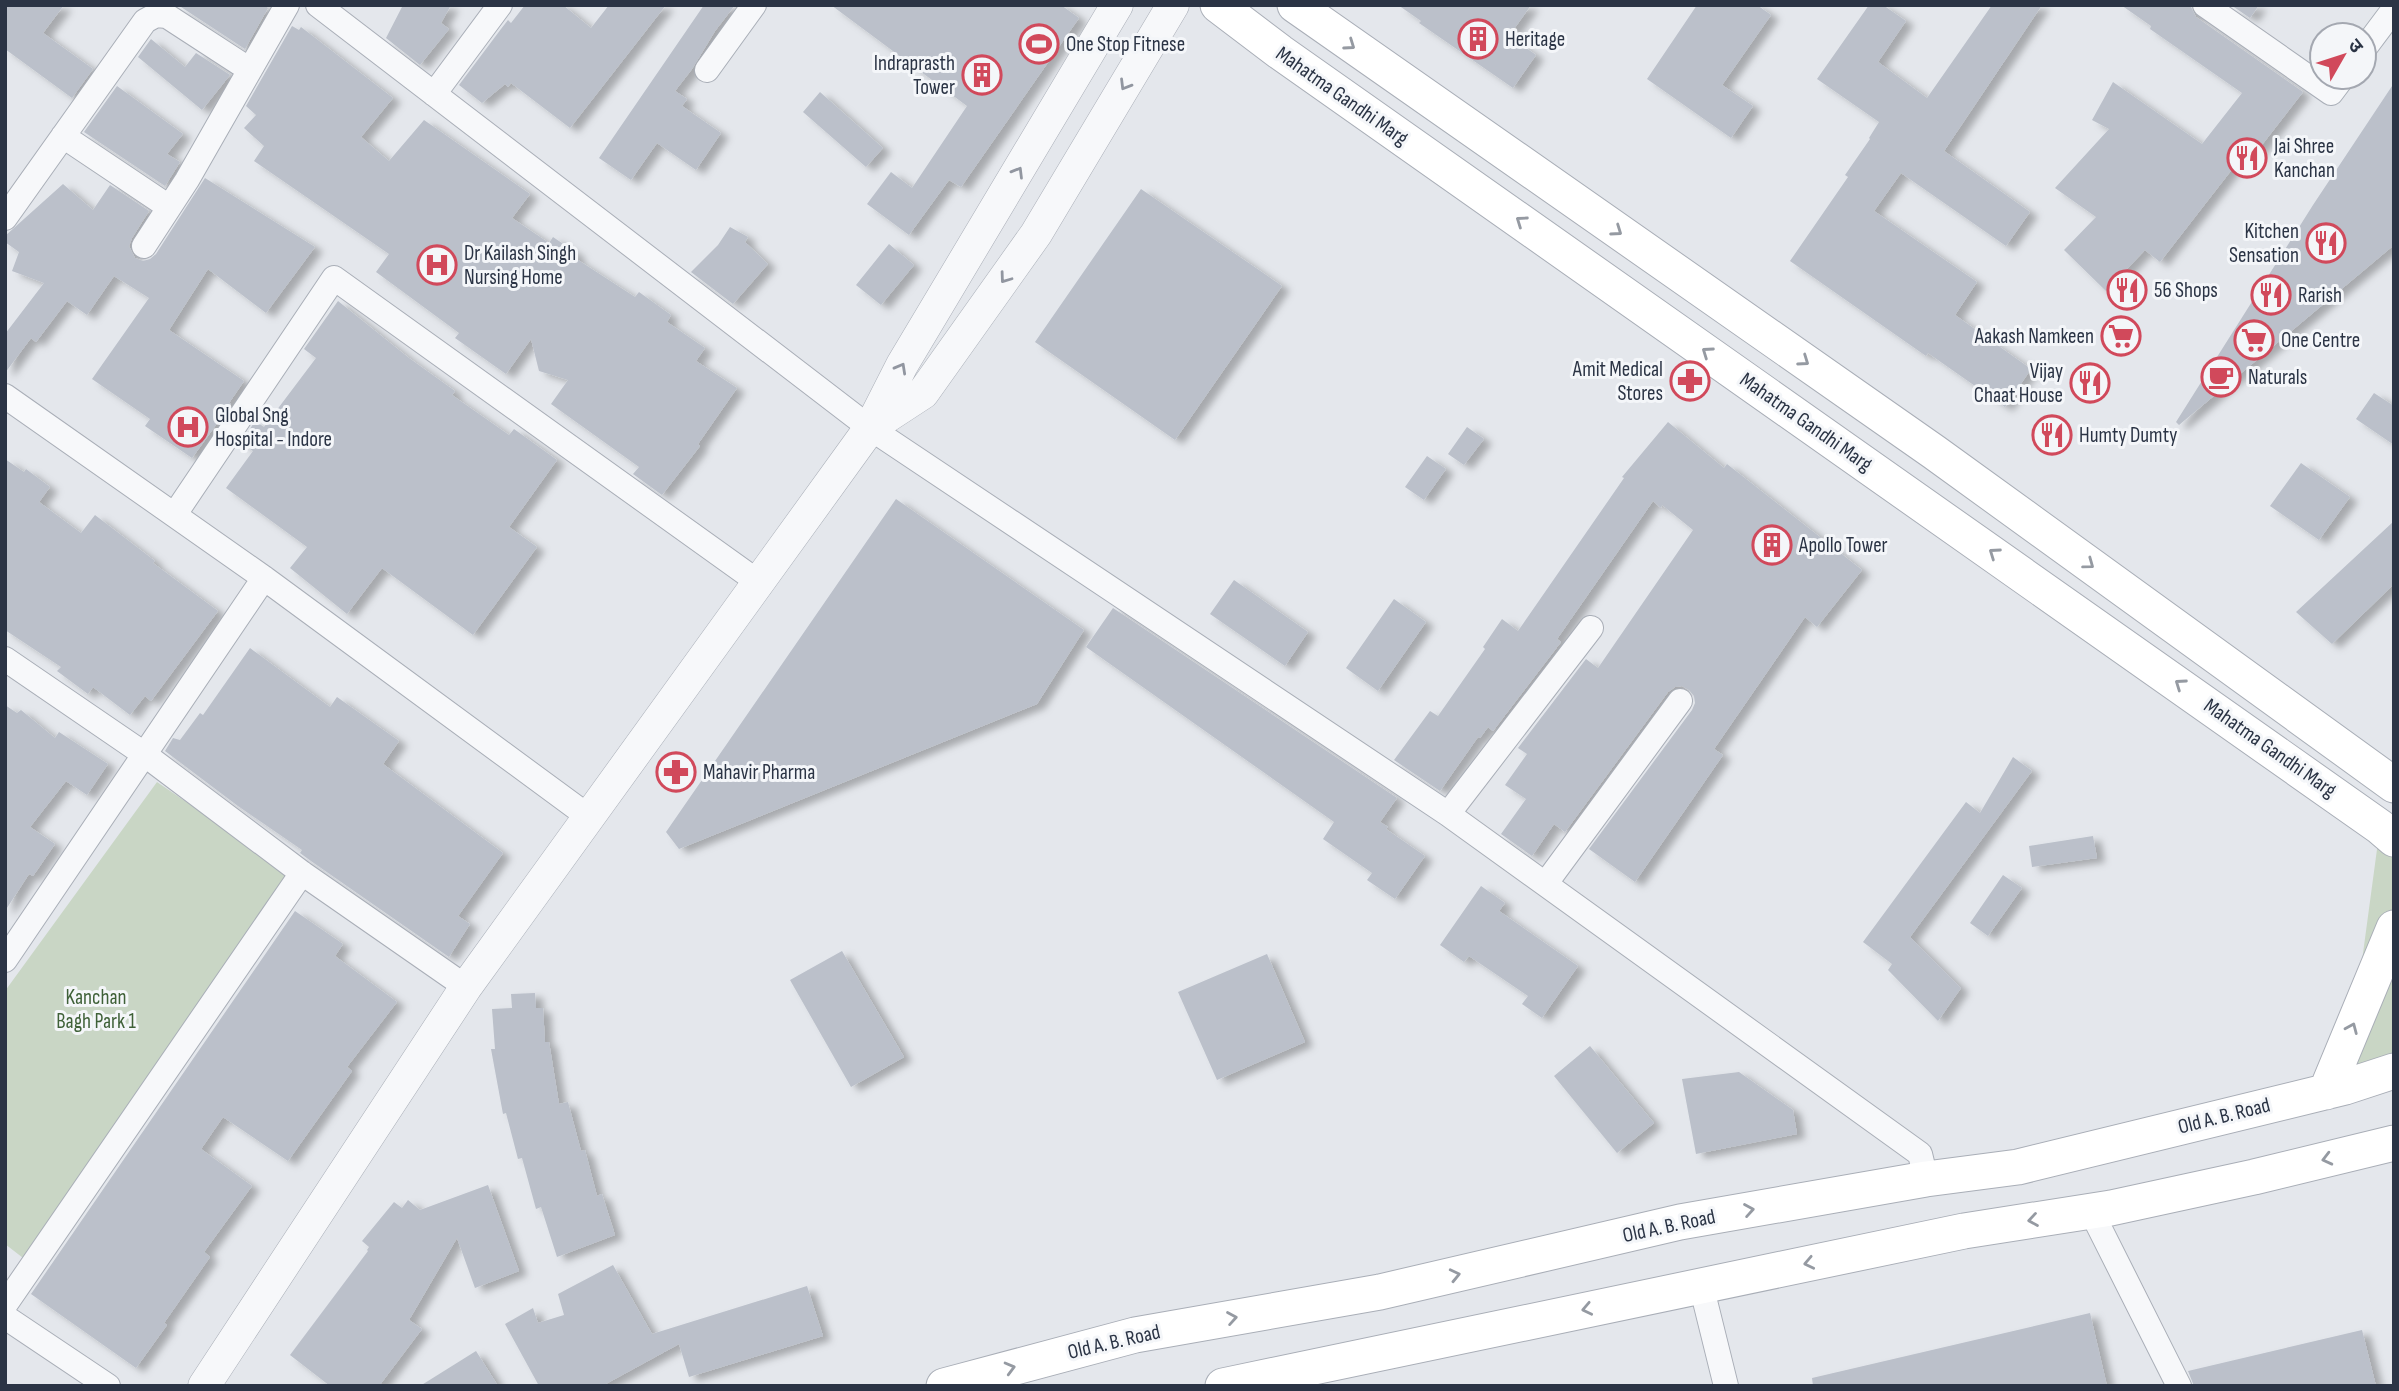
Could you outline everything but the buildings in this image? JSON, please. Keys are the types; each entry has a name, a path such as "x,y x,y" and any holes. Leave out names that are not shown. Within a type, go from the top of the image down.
{"main road":[{"name":"Mahatma Gandhi Marg","path":"1218,5 1280,52 2134,652 2381,827 2394,839"},
{"name":"Mahatma Gandhi Marg","path":"1295,5 1934,452 2394,785"},
{"path":"2326,1091 2394,928"},
{"name":"Old A. B. Road","path":"944,1386 1135,1335 1380,1292 1680,1222 2018,1167 2326,1091 2394,1071"},
{"path":"1223,1386 1964,1231 2091,1211 2254,1177 2394,1143"}],"street":[{"path":"144,246 287,5"},
{"path":"318,5 870,428 1448,814 1920,1154 1926,1180"},
{"path":"434,94 500,5"},
{"path":"707,70 754,5"},
{"path":"204,1386 466,987 870,428 902,365 1117,5"},
{"path":"870,428 923,393 1028,246 1172,5"},
{"path":"2205,5 2308,77"},
{"path":"2378,30 2394,9"},
{"path":"5,218 145,21 156,15 167,16 250,70"},
{"path":"64,136 169,206"},
{"path":"174,514 334,278 758,582"},
{"path":"5,396 264,578 589,817"},
{"path":"5,960 264,578"},
{"path":"1448,814 1591,628"},
{"path":"5,659 144,754 302,873 466,987"},
{"path":"1546,883 1680,701"},
{"path":"5,1305 302,873"},
{"path":"2091,1211 2179,1386"},
{"path":"1701,1285 1726,1386"},
{"path":"5,1317 108,1386"}],"green space":[{"name":"Kanchan Bagh Park 1","path":"157,782 289,872 27,1261 5,1244 5,991"},
{"path":"2380,827 2394,839 2394,1071 2345,1087"}],"place":[{"name":"Heritage","path":"1478,39"},
{"name":"One Stop Fitnese","path":"1039,44"},
{"name":"Indraprasth Tower","path":"982,75"},
{"name":"Jai Shree Kanchan","path":"2247,158"},
{"name":"Kitchen Sensation","path":"2326,243"},
{"name":"Dr Kailash Singh Nursing Home","path":"437,265"},
{"name":"56 Shops","path":"2127,290"},
{"name":"Rarish","path":"2271,295"},
{"name":"Aakash Namkeen","path":"2121,336"},
{"name":"One Centre","path":"2254,340"},
{"name":"Naturals","path":"2221,377"},
{"name":"Amit Medical Stores","path":"1690,381"},
{"name":"Vijay Chaat House","path":"2090,383"},
{"name":"Global Sng Hospital - Indore","path":"188,427"},
{"name":"Humty Dumty","path":"2052,435"},
{"name":"Apollo Tower","path":"1772,545"},
{"name":"Mahavir Pharma","path":"676,772"}]}
